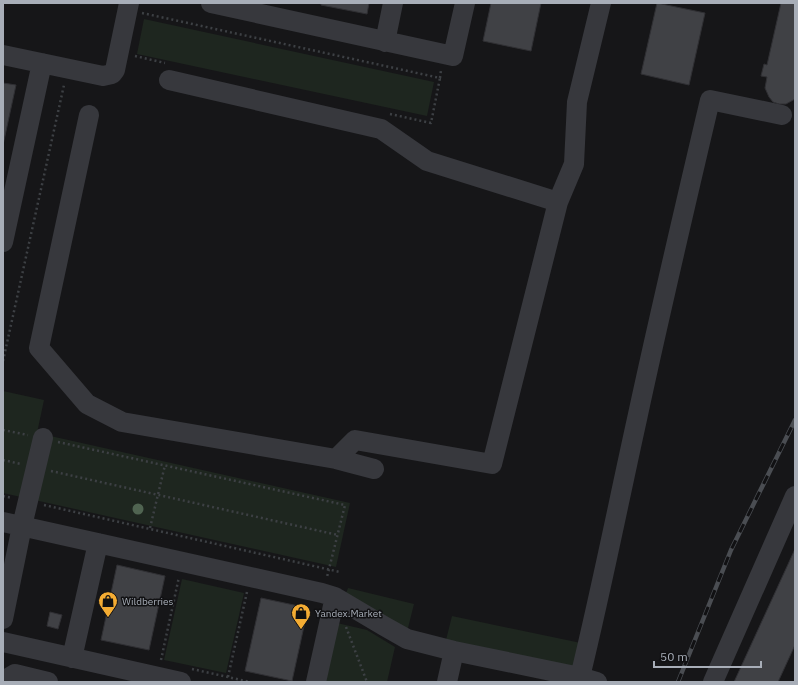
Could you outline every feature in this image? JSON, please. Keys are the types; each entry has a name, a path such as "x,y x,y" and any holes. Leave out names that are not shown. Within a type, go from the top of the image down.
{"lane":[{"path":"211,3 453,56 465,3"},
{"path":"385,42 393,3"},
{"path":"336,459 355,440 492,464 558,202 574,164 577,102 601,3"},
{"path":"3,55 40,71 103,76 112,74 115,70 138,8"},
{"path":"3,242 40,71"},
{"path":"170,73 381,129 428,161 558,202"},
{"path":"3,522 98,543 329,601 384,626 407,639 454,651 589,679 598,601 611,535 710,100 782,115"},
{"path":"89,115 39,348 87,404 122,422 336,459 374,469"},
{"path":"3,619 22,526 43,438"},
{"path":"713,682 795,496"},
{"path":"72,658 98,543"},
{"path":"316,682 329,601"},
{"path":"3,642 181,682"},
{"path":"447,682 454,651"},
{"path":"3,680 15,674 48,682"}],"path":[{"path":"140,20 138,8 440,78"},
{"path":"134,49 133,56 170,73"},
{"path":"385,113 431,123 444,54"},
{"path":"3,361 64,85 40,71"},
{"path":"3,430 344,505 330,570 329,601 343,621 368,682"},
{"path":"3,460 338,535"},
{"path":"150,528 165,466"},
{"path":"3,496 340,572"},
{"path":"160,662 180,575"},
{"path":"228,677 248,591 240,589"}],"shaded area":[{"path":"144,19 434,82 427,116 137,54"},
{"path":"3,391 44,400 37,433 350,503 336,567 3,493"},
{"path":"182,579 244,593 226,673 164,660"},
{"path":"348,588 414,604 407,632 345,596"},
{"path":"452,616 581,643 573,667 445,644"},
{"path":"337,623 367,630 395,647 387,682 323,682"}],"building":[{"path":"321,3 369,3 367,14 321,5"},
{"path":"491,3 541,3 531,51 483,41"},
{"path":"657,3 705,13 689,85 641,74"},
{"path":"781,3 795,3 795,99 786,104 773,102 765,88 767,77 761,76 764,64 767,65"},
{"path":"3,83 16,85 3,145"},
{"path":"795,549 795,645 778,682 734,682"},
{"path":"117,565 165,576 149,650 101,640"},
{"path":"261,598 308,608 292,681 245,671"},
{"path":"50,612 62,615 58,629 47,626"}],"railway":[{"path":"678,682 731,550 795,420"}],"place":[{"name":"Wildberries","path":"108,618"},
{"name":"Yandex.Market","path":"301,630"}]}
